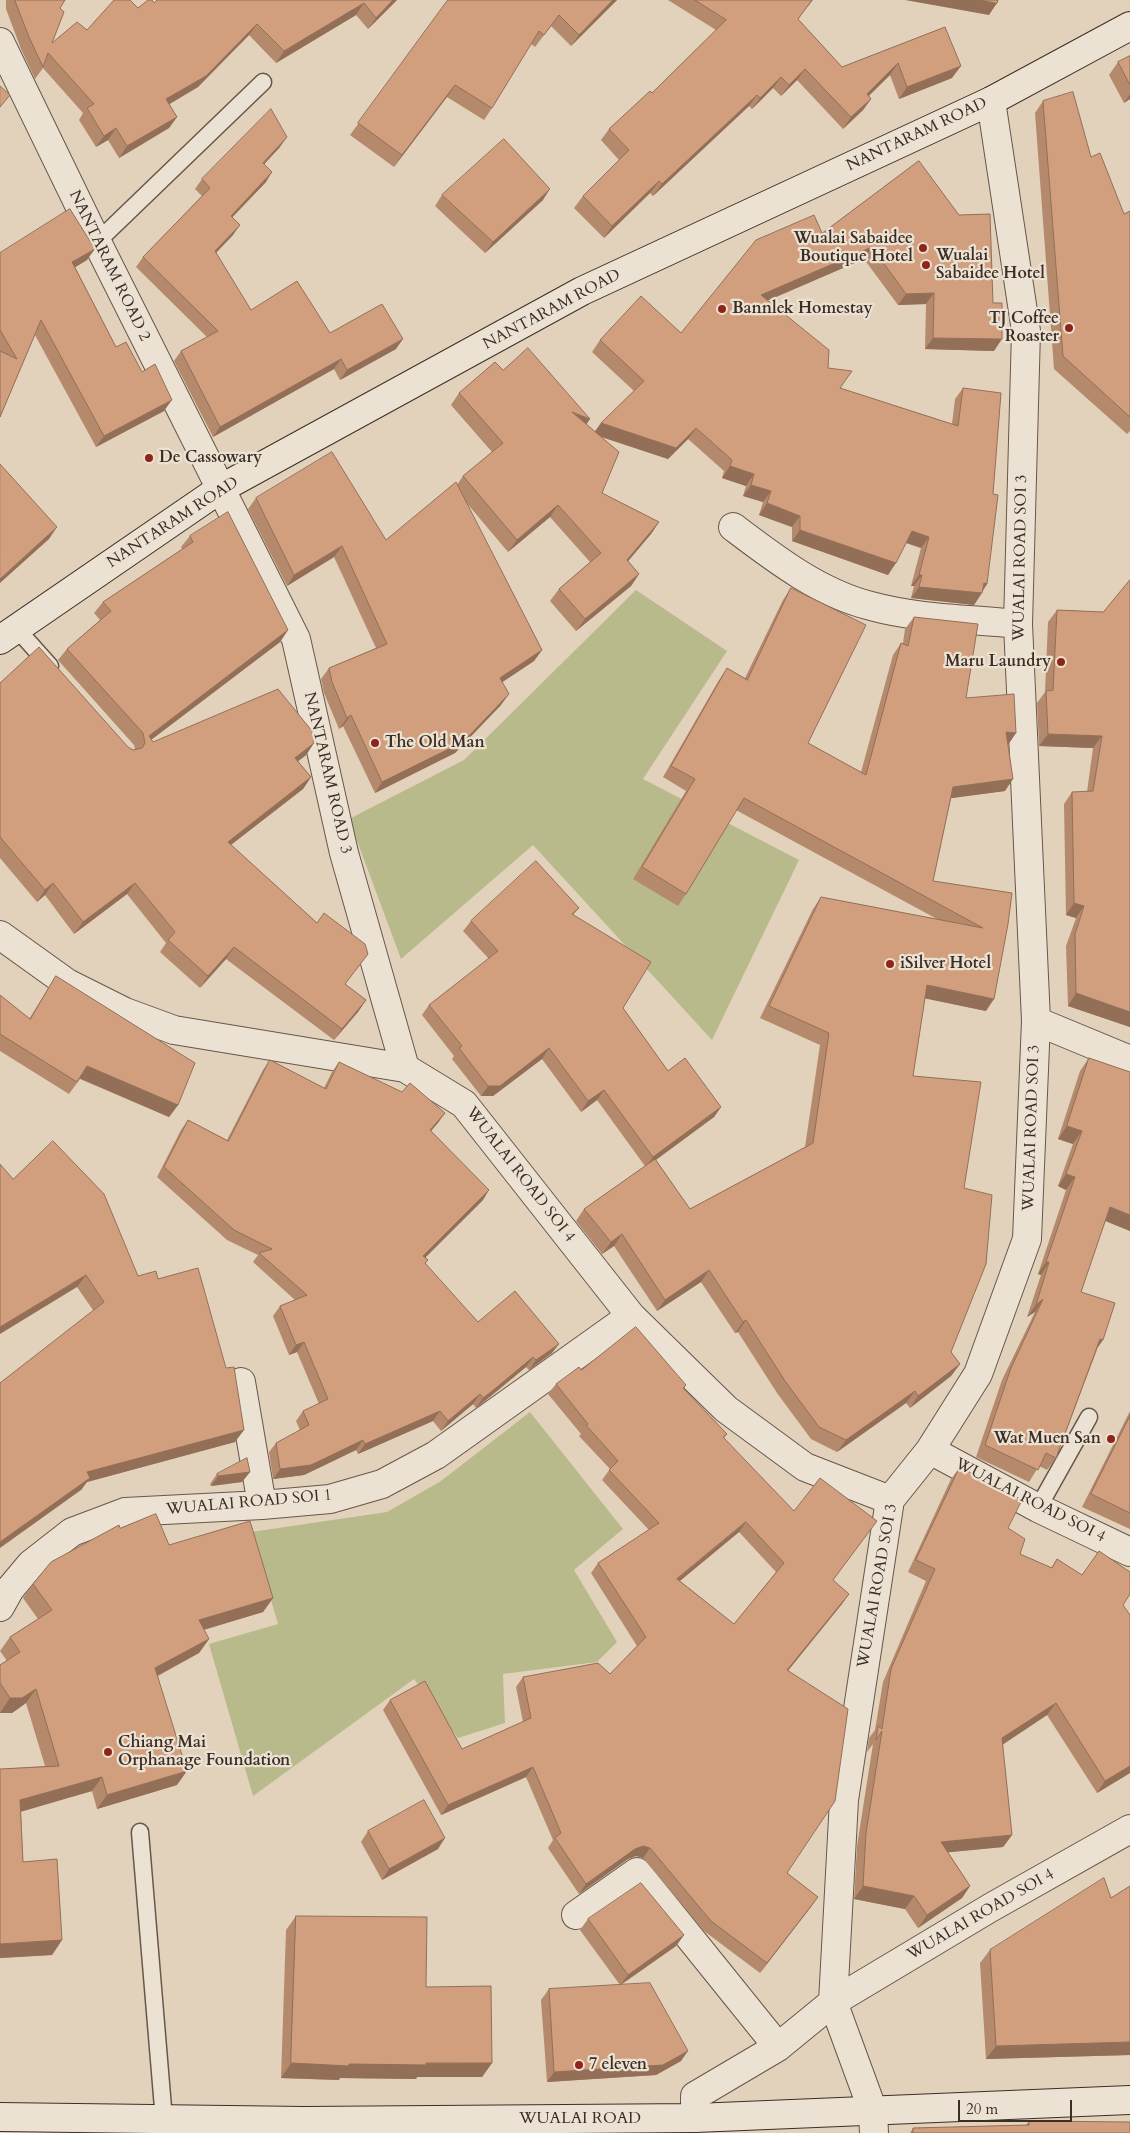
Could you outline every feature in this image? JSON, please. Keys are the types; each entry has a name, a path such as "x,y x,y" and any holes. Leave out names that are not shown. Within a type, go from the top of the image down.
{"street":[{"name":"NANTARAM ROAD","path":"8,634 220,489 582,291 991,101 1130,26"},
{"name":"NANTARAM ROAD 2","path":"0,42 220,489"},
{"name":"WUALAI ROAD SOI 3","path":"874,2122 833,2002 844,1800 890,1500 930,1450 978,1374 1027,1239 1036,1021 1018,624 1026,331 991,101"},
{"name":"NANTARAM ROAD 3","path":"220,489 296,639 344,853 405,1068"},
{"path":"733,527 791,569 841,595 869,606 905,613 1018,624"},
{"name":"WUALAI ROAD SOI 4","path":"0,935 66,983 125,1012 174,1030 405,1068 464,1104 631,1316 726,1409 805,1467 890,1500"},
{"path":"1036,1021 1130,1060"},
{"name":"WUALAI ROAD SOI 1","path":"4,1591 31,1564 72,1532 125,1512 262,1505 330,1498 382,1484 436,1455 631,1316"},
{"path":"241,1382 262,1505"},
{"name":"WUALAI ROAD SOI 4","path":"930,1450 1038,1508 1130,1552"},
{"name":"WUALAI ROAD SOI 4","path":"695,2118 695,2096 778,2047 833,2002 990,1908 1130,1829"},
{"path":"576,1915 633,1866 778,2047"},
{"name":"WUALAI ROAD","path":"0,2118 164,2120 305,2127 695,2118 874,2122 1130,2100"}],"lane":[{"path":"97,242 263,82"},
{"path":"8,634 63,681"},
{"path":"1038,1508 1089,1418"},
{"path":"140,1832 164,2120"}],"green space":[{"path":"636,590 727,651 643,779 799,860 712,1040 533,845 401,959 349,819 464,760"},
{"path":"530,1412 623,1529 574,1570 617,1642 597,1662 503,1674 505,1723 458,1738 414,1679 253,1796 209,1644 278,1624 251,1532 387,1512 441,1481"}],"building":[{"path":"15,0 65,0 60,8 64,12 52,43 77,22 87,30 114,0 130,0 138,8 148,0 152,0 154,3 157,0 393,0 376,18 364,3 284,51 257,24 206,76 166,99 177,117 127,146 116,128 104,136 87,108 94,104 48,53 43,67"},
{"path":"448,0 613,0 579,35 559,15 544,35 539,31 492,108 455,85 402,155 358,123"},
{"path":"695,0 812,0 798,19 842,67 945,27 961,66 907,87 898,63 867,94 871,99 851,117 805,69 789,85 781,77 760,98 757,95 662,184 659,181 612,226 583,196 629,150 609,129 650,91 652,93 726,20"},
{"path":"980,0 998,0 997,3"},
{"path":"1130,56 1130,85 1118,62"},
{"path":"0,86 10,95 0,107"},
{"path":"1073,92 1091,157 1100,153 1124,214 1130,211 1130,417 1063,356 1043,101"},
{"path":"271,109 287,137 263,163 272,172 231,216 240,225 215,251 251,310 297,281 330,333 382,304 403,339 347,370 341,359 220,427 181,351 218,331 143,257 210,188 202,179"},
{"path":"504,139 550,189 493,242 442,195"},
{"path":"919,161 959,215 990,214 993,303 1002,303 1002,339 933,338 934,293 906,294 872,247 761,295 829,350 828,368 852,371 840,388 958,426 963,388 1001,393 993,494 998,495 987,584 984,583 982,593 919,587 922,575 919,575 929,537 912,531 896,563 800,530 800,516 767,503 771,491 751,485 754,474 730,466 732,460 696,428 676,448 601,423 644,381 600,340 641,296 681,333 756,240 814,215 822,233"},
{"path":"70,209 95,249 72,262 116,347 126,342 142,372 155,364 172,400 104,436 41,320 0,417 0,351 17,359 0,330 0,253"},
{"path":"528,348 590,419 572,412 619,452 602,493 659,522 627,560 639,574 585,619 559,589 601,553 558,505 517,540 463,476 503,443 459,393 495,362 503,370"},
{"path":"332,452 386,540 456,482 542,650 500,678 509,694 463,742 382,782 351,715 347,718 332,682 329,668 387,644 342,546 294,575 256,498"},
{"path":"0,464 57,527 0,579"},
{"path":"228,512 288,630 149,736 153,742 278,689 312,731 314,743 295,758 311,777 228,842 317,923 324,913 365,944 368,954 345,984 366,1000 342,1029 234,947 208,976 168,940 175,932 135,883 83,922 53,883 45,890 0,837 0,683 39,647 128,747 133,750 142,748 145,743 143,733 67,649 111,611 103,602 193,542 190,536"},
{"path":"1130,580 1130,1012 1076,993 1075,934 1084,906 1074,903 1072,792 1093,791 1102,736 1048,734 1046,691 1053,690 1057,610 1103,612"},
{"path":"791,588 866,625 808,743 866,775 901,643 908,646 914,617 978,624 966,698 1014,694 1016,733 1006,732 1013,779 953,787 933,881 1012,893 994,999 927,985 913,1076 981,1082 964,1188 992,1195 986,1264 951,1352 960,1364 918,1396 915,1391 846,1440 819,1427 785,1381 746,1320 743,1322 709,1270 665,1300 622,1234 611,1242 584,1209 655,1159 690,1209 813,1143 829,1033 769,1006 821,897 983,928 744,798 686,894 642,867 695,779 671,766 727,668 747,680"},
{"path":"536,861 579,908 572,914 651,962 623,1008 668,1071 685,1058 721,1107 653,1157 604,1090 588,1101 549,1048 500,1086 488,1086 459,1048 462,1046 429,1005 498,951 471,921"},
{"path":"56,976 195,1063 178,1105 87,1066 77,1082 0,1034 0,995 30,1019"},
{"path":"1089,1058 1130,1072 1130,1215 1110,1207 1081,1292 1115,1303 1103,1340 1100,1339 1056,1458 1046,1453 1038,1470 985,1445 1011,1368 1043,1299 1036,1305 1049,1262 1046,1262 1075,1177 1066,1174 1082,1131 1067,1126"},
{"path":"270,1060 326,1089 339,1062 402,1092 410,1083 445,1113 430,1130 489,1190 423,1256 428,1260 425,1263 478,1322 515,1291 559,1344 536,1360 533,1357 491,1392 483,1398 480,1394 448,1421 440,1411 365,1444 363,1440 311,1465 280,1469 276,1443 309,1425 303,1411 328,1399 304,1342 296,1345 280,1306 307,1295 259,1253 272,1249 234,1230 164,1167 188,1120 228,1141"},
{"path":"53,1141 104,1194 138,1276 156,1271 158,1279 198,1268 226,1368 234,1367 244,1430 87,1472 90,1478 0,1542 0,1383 104,1302 86,1275 0,1327 0,1164 13,1179"},
{"path":"636,1327 686,1385 683,1388 727,1434 723,1437 794,1511 820,1478 877,1521 833,1580 849,1594 787,1670 848,1709 835,1801 787,1873 818,1897 767,1963 711,1921 650,1848 643,1846 635,1849 586,1884 555,1838 561,1833 533,1767 448,1805 390,1700 425,1681 462,1749 531,1718 523,1677 598,1663 610,1674 646,1637 598,1563 659,1523 609,1470 618,1461 586,1425 588,1424 556,1384 579,1367 581,1370","holes":["746,1522 784,1563 734,1624 677,1579"]},
{"path":"1130,1416 1130,1513 1091,1494"},
{"path":"247,1458 250,1472 218,1476 217,1474"},
{"path":"960,1467 1022,1500 1008,1528 1025,1539 1020,1554 1052,1568 1057,1559 1082,1575 1099,1551 1130,1572 1130,1594 1123,1605 1130,1615 1130,1766 1105,1781 1056,1703 1002,1738 1012,1835 941,1842 970,1886 927,1915 914,1896 863,1886 866,1833 882,1731 876,1740 878,1726 882,1729 891,1669 935,1569 916,1560"},
{"path":"156,1514 169,1545 250,1521 273,1598 199,1620 209,1639 155,1668 187,1771 107,1795 102,1777 20,1800 23,1862 57,1859 62,1940 0,1944 0,1769 59,1766 36,1689 22,1698 10,1698 0,1683 0,1665 20,1652 10,1637 52,1610 33,1584 51,1562 119,1525 120,1528"},
{"path":"424,1800 445,1838 389,1869 368,1831"},
{"path":"1104,1878 1111,1898 1130,1886 1130,2042 996,2046 990,1950"},
{"path":"641,1883 684,1935 628,1975 588,1919"},
{"path":"296,1916 427,1917 426,1987 491,1986 492,2063 426,2063 426,2065 349,2064 349,2066 291,2063"},
{"path":"650,1983 688,2051 663,2065 554,2072 549,1989"},
{"path":"1029,2121 1130,2122 1130,2133 913,2133 913,2128 1029,2125"}],"place":[{"name":"Wualai Sabaidee Boutique Hotel","path":"923,248"},
{"name":"Wualai Sabaidee Hotel","path":"926,265"},
{"name":"Bannlek Homestay","path":"722,309"},
{"name":"TJ Coffee Roaster","path":"1069,328"},
{"name":"De Cassowary","path":"149,458"},
{"name":"Maru Laundry","path":"1061,662"},
{"name":"The Old Man","path":"375,743"},
{"name":"iSilver Hotel","path":"890,964"},
{"name":"Wat Muen San","path":"1111,1439"},
{"name":"Chiang Mai Orphanage Foundation","path":"108,1752"},
{"name":"7 eleven","path":"579,2065"}]}
